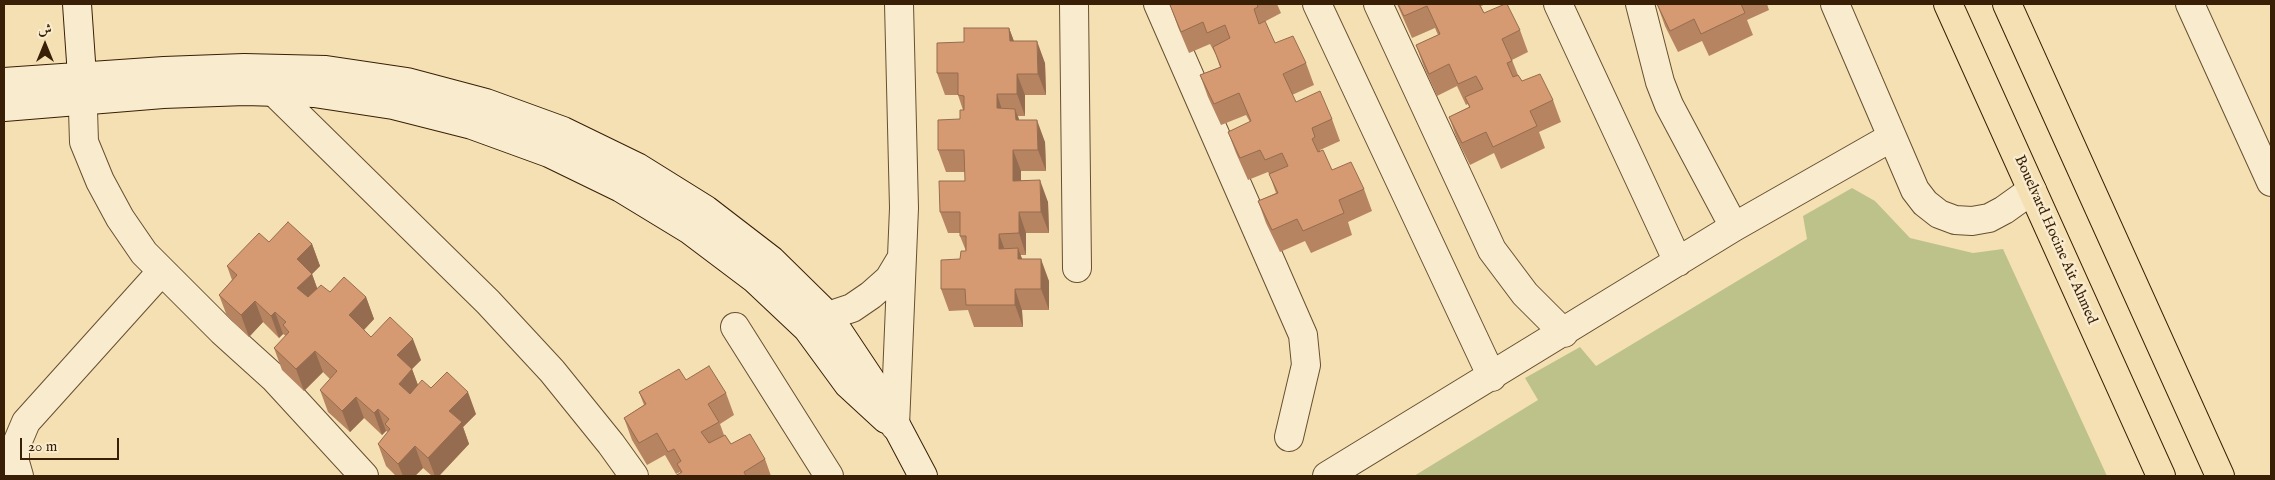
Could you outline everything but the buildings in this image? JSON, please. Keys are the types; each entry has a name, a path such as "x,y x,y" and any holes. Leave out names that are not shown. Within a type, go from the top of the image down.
{"main road":[{"name":"Bouelvard Hocine Ait Ahmed","path":"1948,4 2161,476"},
{"path":"2007,4 2220,476"}],"street":[{"path":"78,4 84,142 100,180 120,218 161,272 274,378 364,476"},
{"path":"895,426 904,208 899,4"},
{"path":"1074,4 1077,268"},
{"path":"1158,4 1303,335 1306,365 1289,437"},
{"path":"1317,4 1492,377"},
{"path":"1378,4 1492,250 1525,294 1564,333"},
{"path":"1558,4 1678,262"},
{"path":"1640,4 1655,66 1669,105 1734,227"},
{"path":"1835,4 1915,190 1925,203 1939,214 1954,220 1972,221 1989,218 2032,190"},
{"path":"2190,4 2271,182"},
{"path":"4,107 83,88 244,68 326,70 407,82 486,102 563,131 637,167 698,205 771,260 828,316 873,382 922,476"},
{"path":"4,82 83,88 314,93 394,105 472,125 548,153 622,188 690,230 754,279 807,328 856,393 895,426"},
{"path":"274,92 488,302 552,371 611,444 634,476"},
{"path":"1327,476 1564,333 1734,227 1892,138"},
{"path":"828,316 852,308 871,295 888,279 901,259"},
{"path":"19,476 15,462 15,448 26,422 161,272"},
{"path":"735,327 829,476"}],"green space":[{"path":"1852,188 1875,201 1910,238 1973,253 2003,249 2107,476 1414,476 1538,400 1525,378 1580,347 1596,366 1807,239 1803,216"}]}
